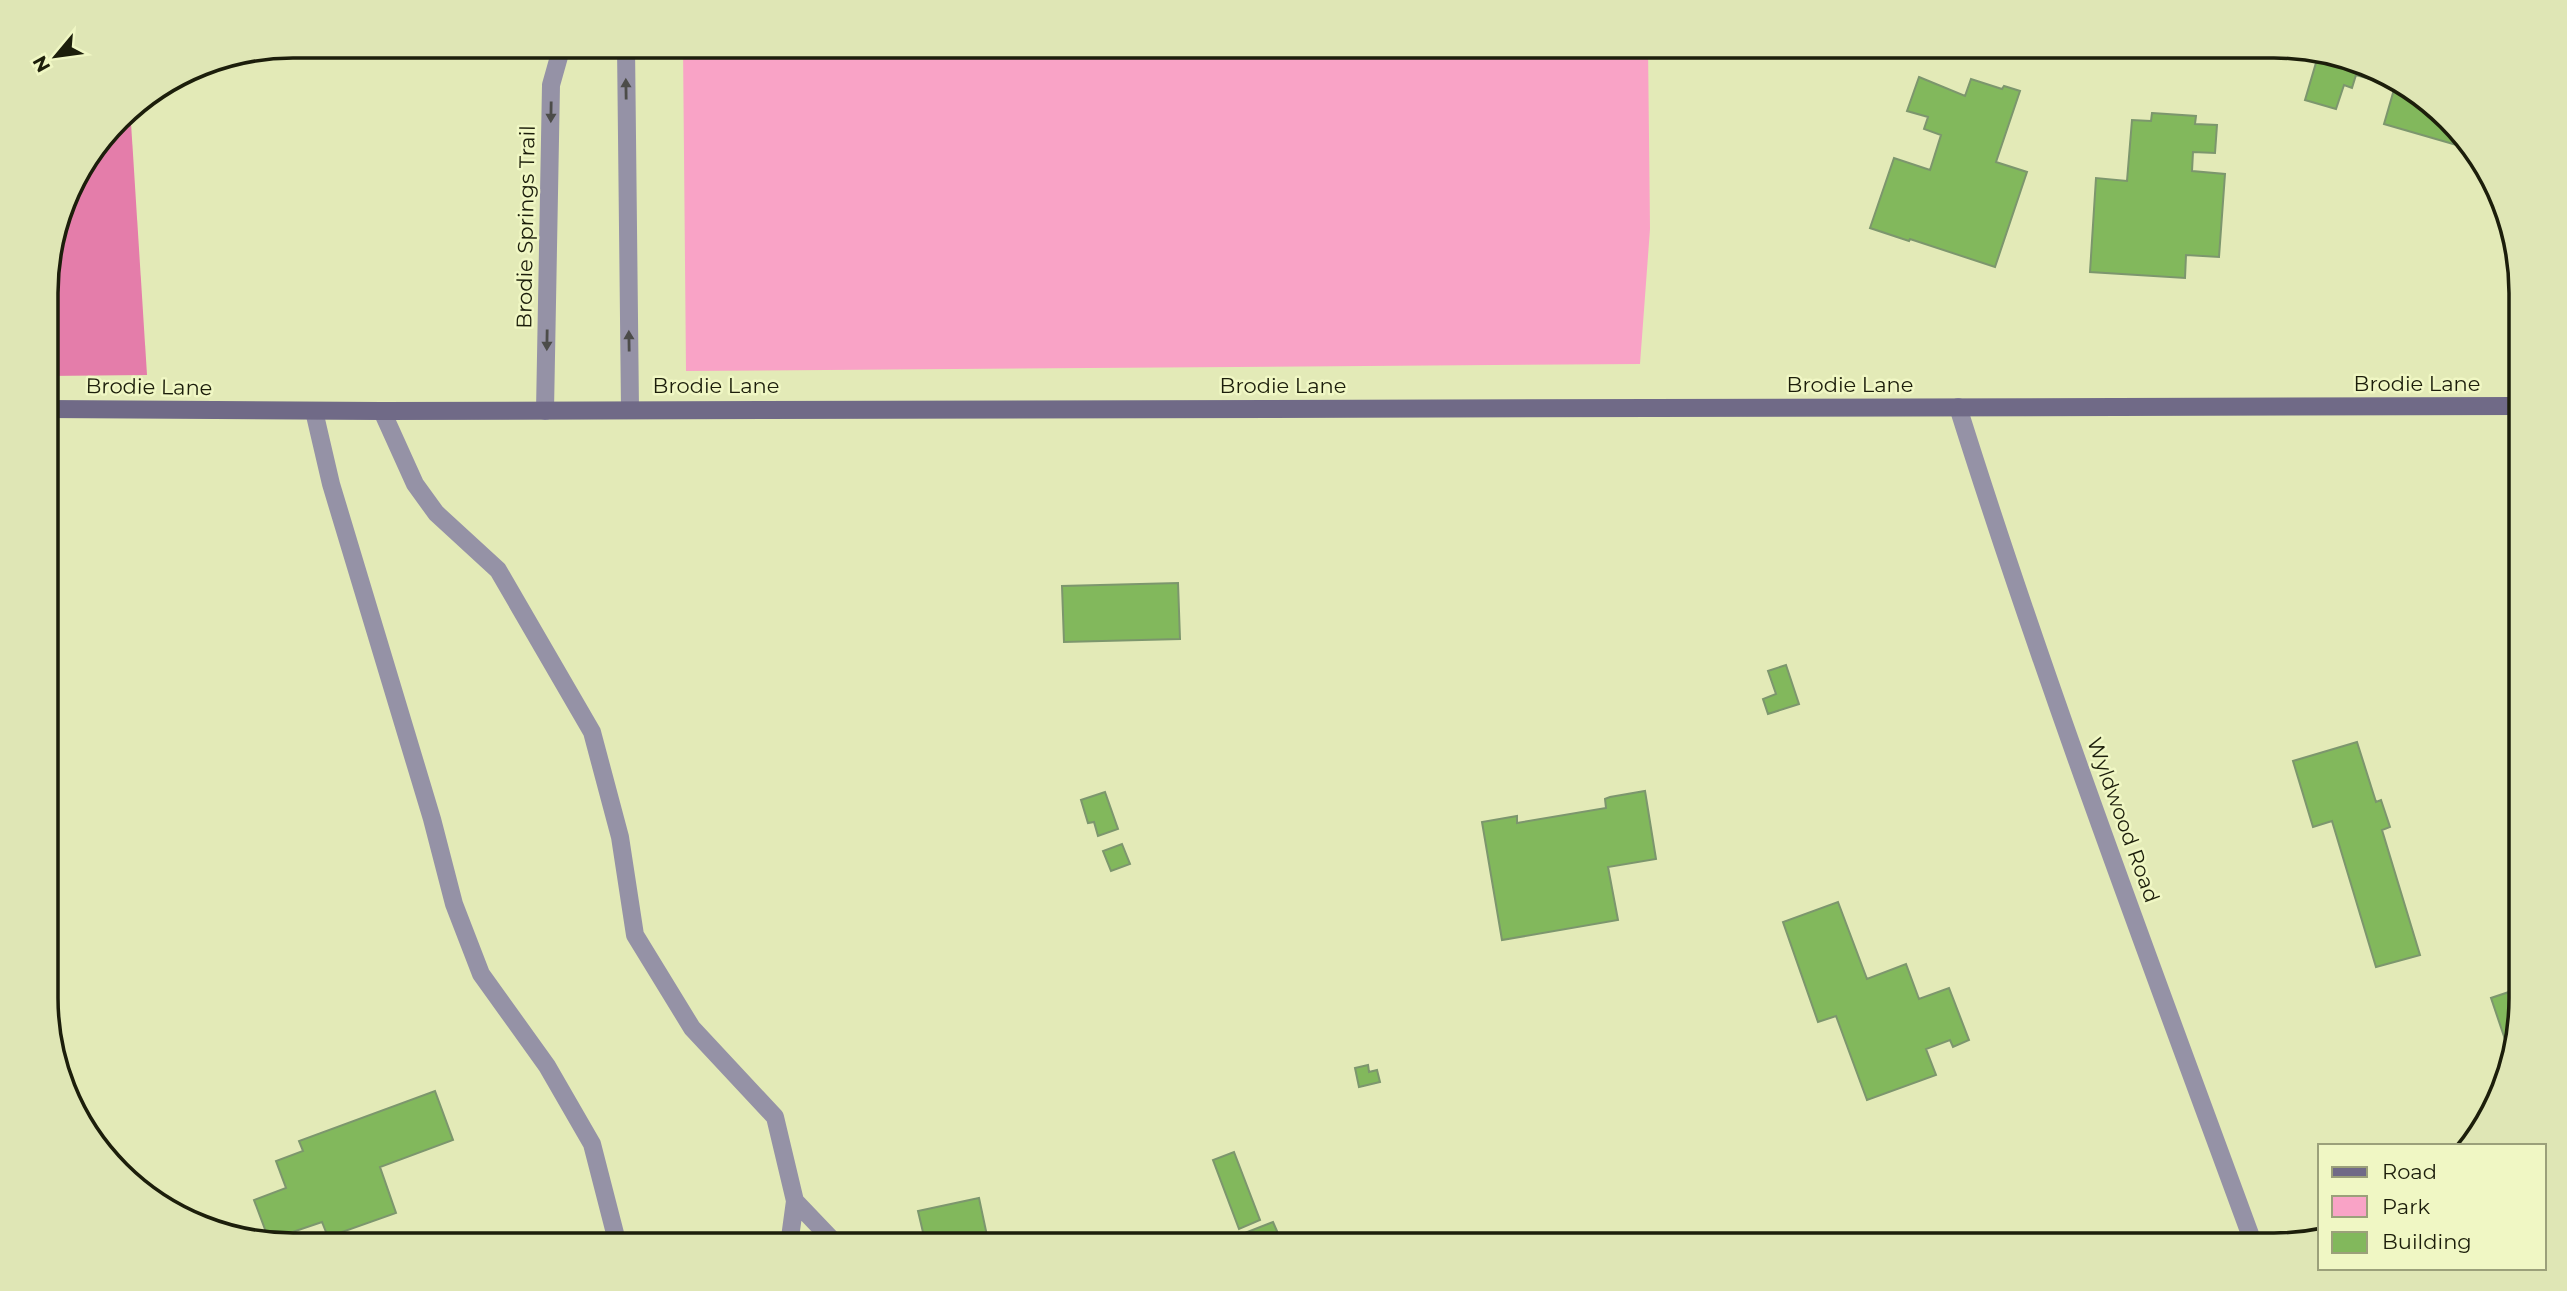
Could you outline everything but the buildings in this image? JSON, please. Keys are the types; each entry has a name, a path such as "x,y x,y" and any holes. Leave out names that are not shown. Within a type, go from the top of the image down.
{"main road":[{"name":"Brodie Lane","path":"58,409 545,411 2509,406"}],"street":[{"name":"Brodie Springs Trail","path":"545,411 551,85 559,58"},
{"path":"626,58 630,409"},
{"name":"Wyldwood Road","path":"1958,407 2049,685 2250,1233"},
{"path":"314,411 331,484 432,819 453,904 481,974 547,1066 592,1144 615,1233"},
{"path":"382,411 415,484 436,513 498,570 592,732 620,837 635,935 692,1028 775,1117 795,1201 791,1233"},
{"path":"795,1201 826,1233"}],"green space":[{"path":"683,58 1648,58 1650,229 1640,364 686,371"}],"shaded area":[{"path":"131,123 147,375 58,376 58,277 66,232 89,175 106,150"}]}
